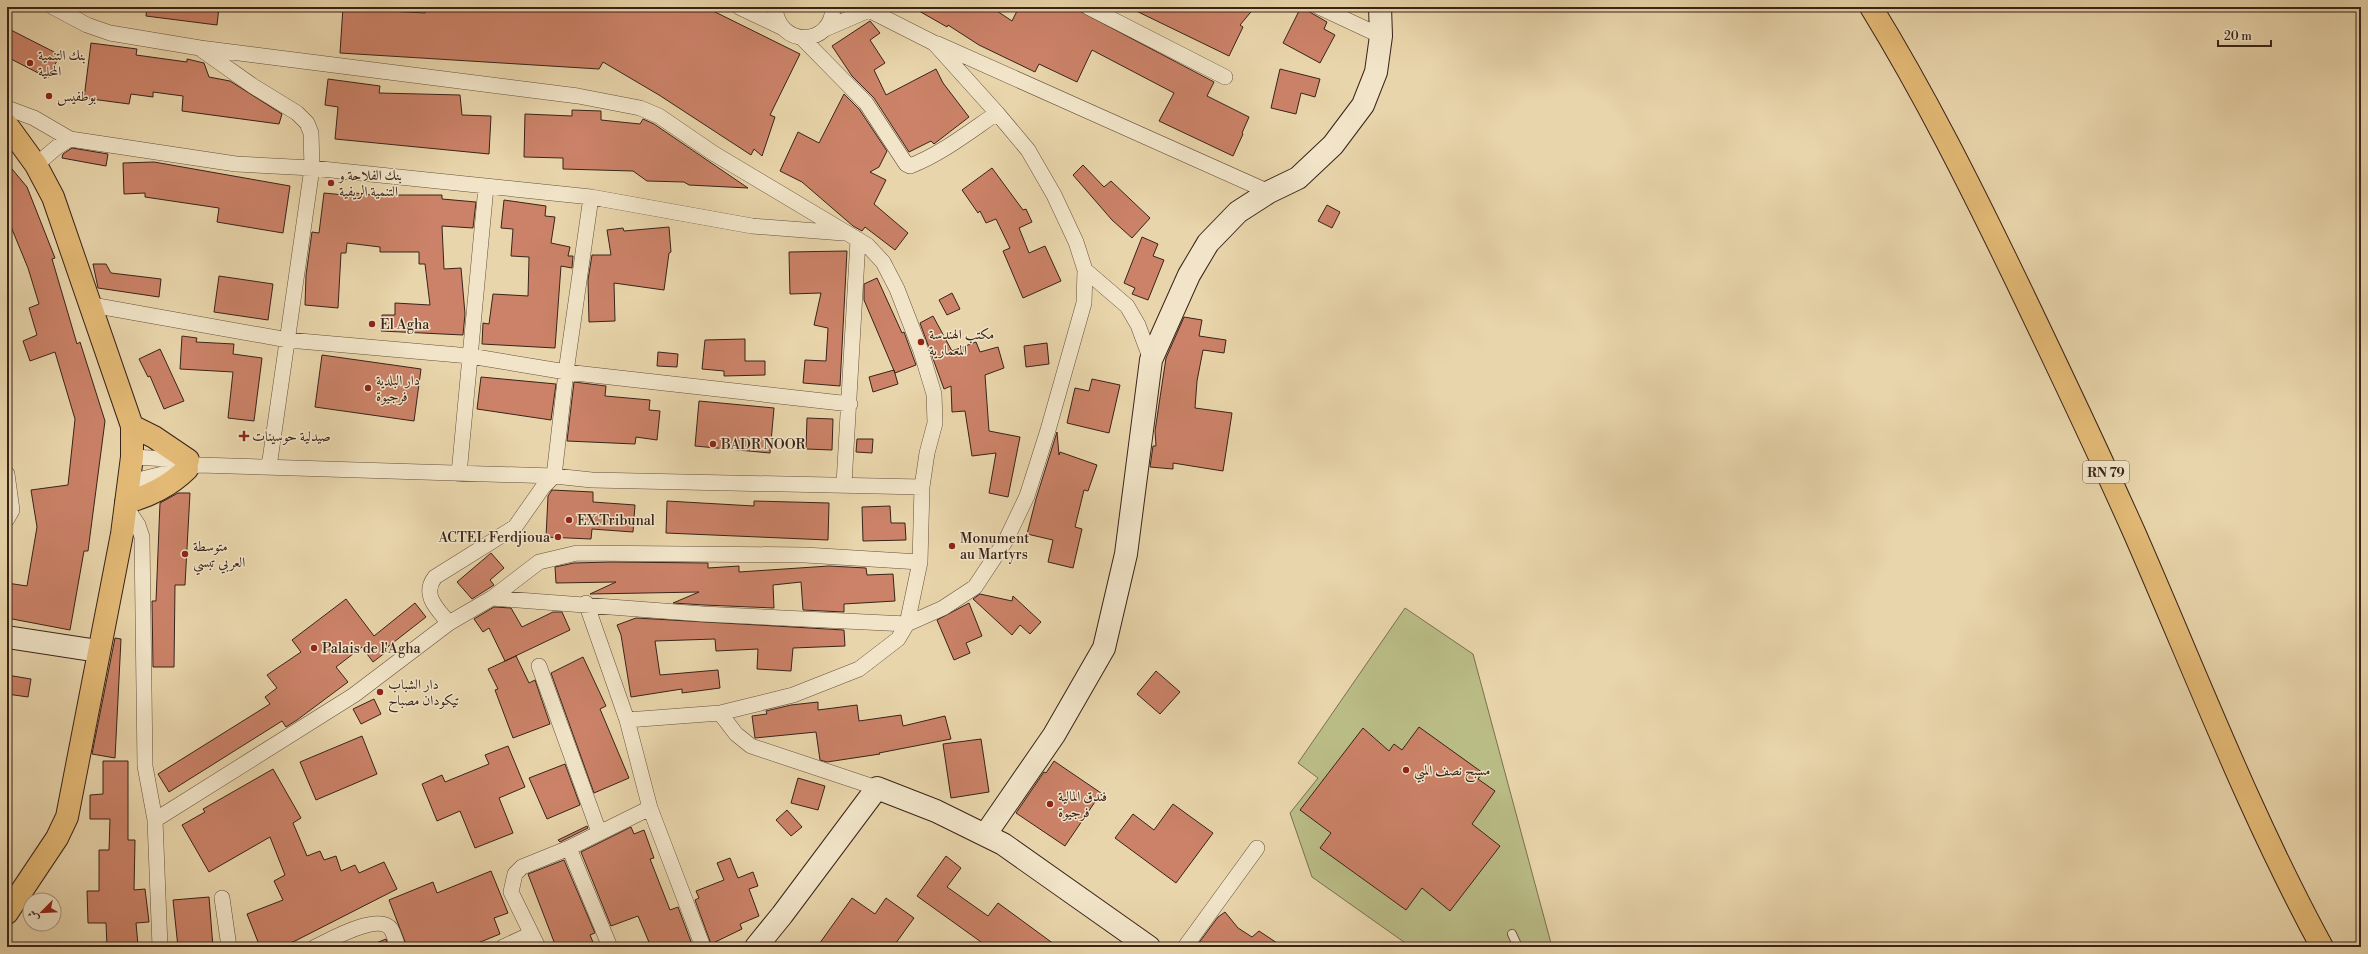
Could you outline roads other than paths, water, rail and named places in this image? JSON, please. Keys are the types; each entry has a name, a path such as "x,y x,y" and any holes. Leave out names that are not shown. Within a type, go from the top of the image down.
{"main road":[{"path":"985,835 1054,735 1104,648 1126,554 1151,360 1189,275 1208,243 1238,212 1269,192 1298,178 1333,145 1363,105 1376,72 1380,36 1380,7"},
{"name":"RN 79","path":"1871,7 1908,67 1962,169 2033,316 2133,530 2246,795 2288,885 2322,947"},
{"path":"7,125 36,165 53,197 92,306 132,426 132,457 127,497 67,817 57,838 11,904"},
{"path":"127,497 140,499 156,491 191,465 154,437 132,426"},
{"path":"7,637 98,651"},
{"path":"756,947 782,915 877,788 936,811 1003,844 1150,947"}],"street":[{"path":"52,7 73,12 110,33 200,48 578,96 640,108 659,116 713,153 867,245 884,262 897,289 921,351 934,394 935,423 927,453 922,487 920,562 907,624 898,639 859,669 793,695 720,713 627,720"},
{"path":"739,7 781,27 794,36 802,38 815,36 866,8 934,43 1269,192"},
{"path":"775,7 775,16 781,27"},
{"path":"826,29 833,14 834,7"},
{"path":"1088,7 1225,77"},
{"path":"1319,7 1380,36"},
{"path":"802,38 866,102 906,164 910,166 959,139 996,113"},
{"path":"492,598 586,603 703,614 907,624 943,608 975,587 1006,540 1027,496 1048,430 1084,303 1085,270 1076,242 1054,195 1028,150 934,43"},
{"path":"200,48 253,86 297,113 307,123 310,133 312,168 288,340 268,467"},
{"path":"7,108 34,118 70,139 236,164 312,168 591,197 752,226 852,236"},
{"path":"36,165 70,139"},
{"path":"459,474 486,187"},
{"path":"449,623 431,600 429,591 432,582 435,578 515,527 543,486 554,476 566,372 591,197"},
{"path":"844,484 850,404 852,236"},
{"path":"1085,270 1127,306 1138,325 1151,360"},
{"path":"92,306 288,340 470,356 566,372 850,404"},
{"path":"132,457 191,465 554,476 592,480 844,484 922,487"},
{"path":"7,474 12,510 7,519"},
{"path":"127,497 142,537 145,766 155,820 160,947"},
{"path":"155,820 354,695 449,623 492,598 539,562 577,553 805,555 920,562"},
{"path":"586,603 627,720 650,808 703,947"},
{"path":"539,666 600,832"},
{"path":"720,713 736,734 751,746 877,788"},
{"path":"503,947 535,940 511,892 512,880 522,867 569,848 650,808"},
{"path":"569,848 610,947"},
{"path":"1185,947 1257,848"},
{"path":"222,898 229,947"},
{"path":"315,947 359,927 378,924 386,925 391,929 398,947"}],"lane":[{"path":"1512,934 1518,947"}],"place":[{"name":"بنك التنمية المحلية","path":"30,63"},
{"name":"بوطفيس","path":"49,96"},
{"name":"بنك الفلاحة و التنمية الريفية","path":"331,183"},
{"name":"El Agha","path":"372,324"},
{"name":"مكتب الهندسة المعمارية","path":"921,342"},
{"name":"دار البلدية فرجيوة","path":"368,388"},
{"name":"صيدلية حوسينات","path":"244,436"},
{"name":"BADR NOOR","path":"713,444"},
{"name":"EX.Tribunal","path":"569,520"},
{"name":"ACTEL Ferdjioua","path":"558,537"},
{"name":"Monument au Martyrs","path":"952,546"},
{"name":"متوسطة العربي تبسي","path":"185,554"},
{"name":"Palais de l'Agha","path":"314,648"},
{"name":"دار الشباب تيكودان مصباح","path":"380,692"},
{"name":"مسبح نصف المبي","path":"1406,770"},
{"name":"فندق المالية فرجيوة","path":"1050,804"}]}
